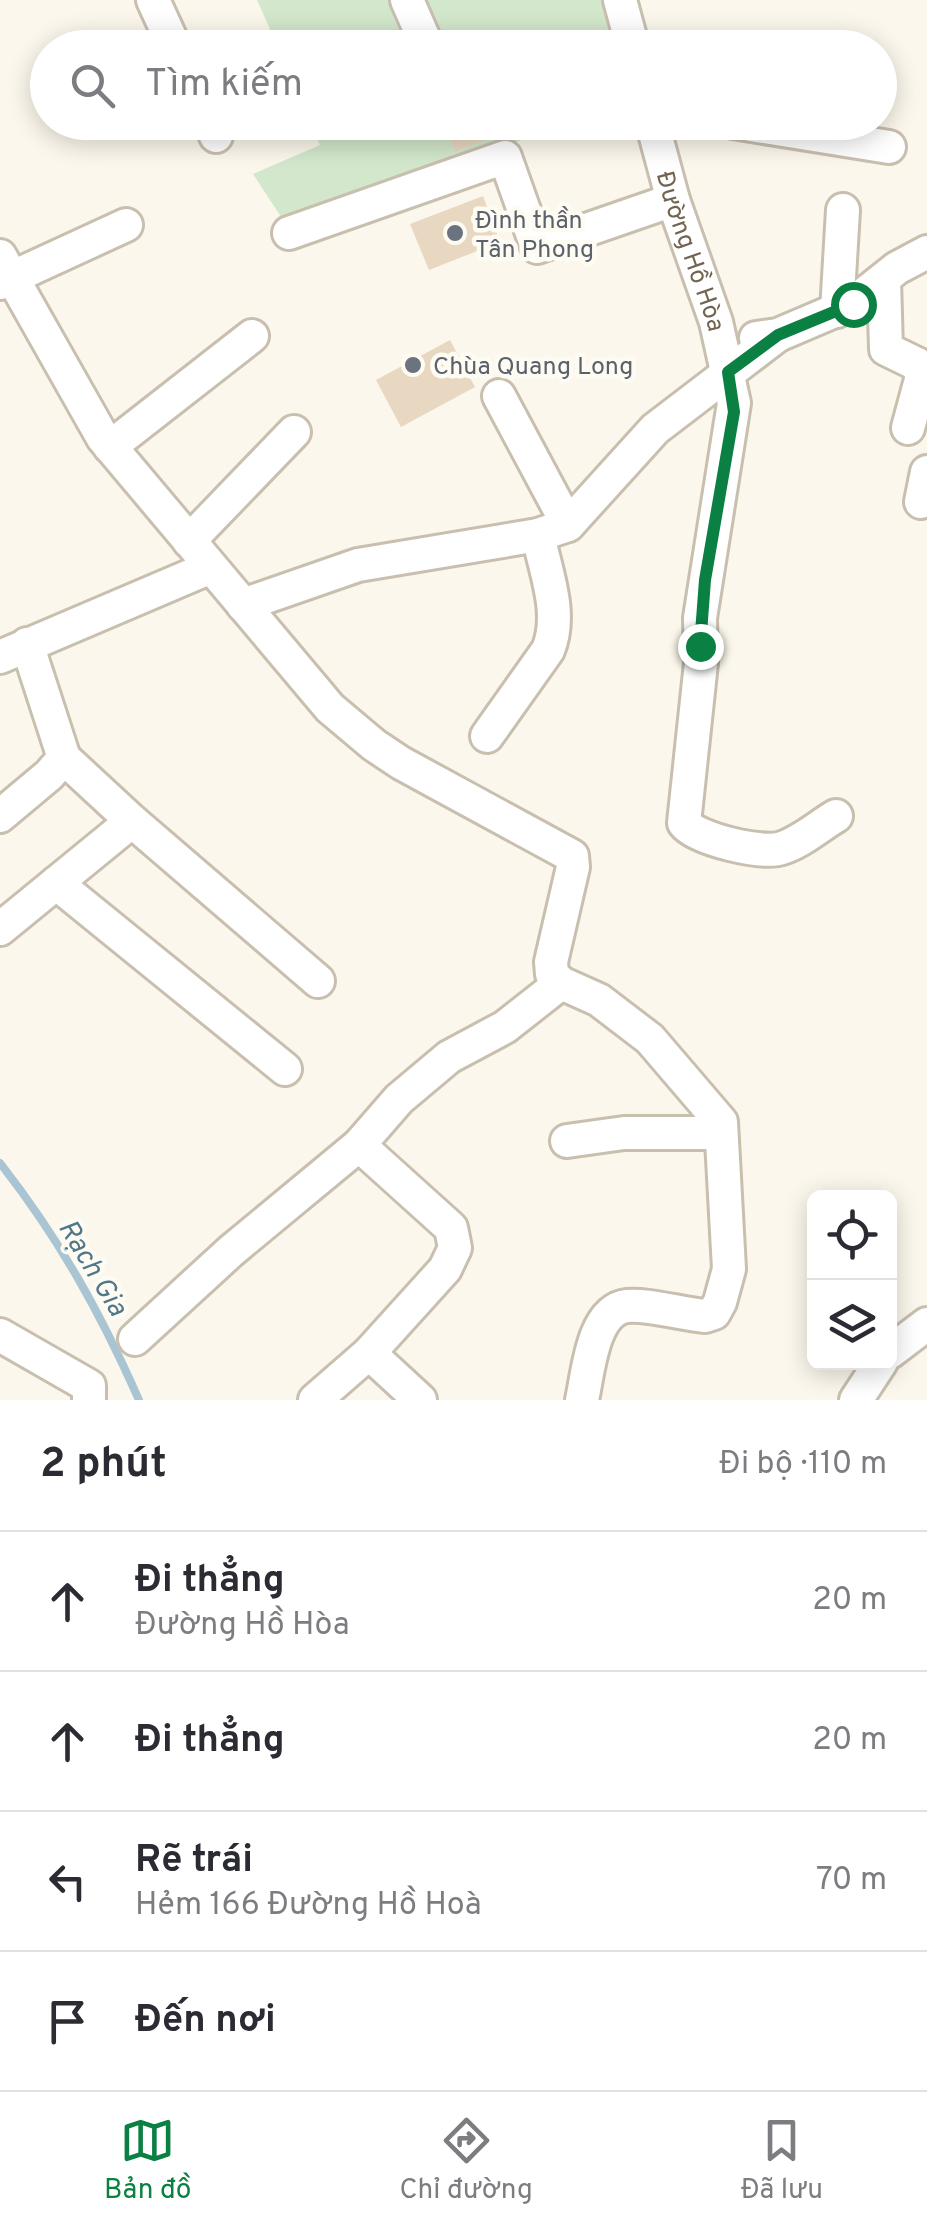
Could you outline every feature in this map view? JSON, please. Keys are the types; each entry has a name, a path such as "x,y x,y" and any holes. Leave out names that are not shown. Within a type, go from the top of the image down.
{"street":[{"path":"153,0 167,30"},
{"path":"407,0 420,30"},
{"path":"620,0 628,30"},
{"name":"Đường Hồ Hòa","path":"657,140 672,200 716,322 738,335 768,338 853,304 897,268 927,252"},
{"path":"845,140 889,147"},
{"path":"289,233 505,157 537,248 672,200"},
{"path":"837,311 843,210"},
{"path":"126,225 4,272 90,420 306,684 330,708 374,746 572,856 570,882 550,962 552,974 561,983 610,1006 650,1039 721,1122 728,1269 720,1302 714,1313 705,1316 628,1306 609,1315 595,1338 582,1400"},
{"path":"884,280 886,349 916,364 922,376 908,428"},
{"path":"716,322 734,412 700,618 702,663 684,823 689,830 707,836 746,847 776,850 836,816"},
{"path":"243,604 358,565 553,530 655,429 778,335"},
{"path":"110,446 252,336"},
{"path":"487,736 548,650 556,618 553,530 499,396"},
{"path":"189,540 294,432"},
{"path":"211,567 14,650 64,758 318,981"},
{"path":"0,816 64,758"},
{"path":"0,929 132,821"},
{"path":"56,883 285,1070"},
{"path":"135,1340 231,1251 359,1145 398,1098 448,1057 505,1027 561,983"},
{"path":"567,1142 624,1133 721,1132"},
{"path":"315,1400 369,1353 445,1269 456,1248 451,1228 359,1145"},
{"path":"897,1347 927,1324"},
{"path":"0,1335 89,1386 89,1400"},
{"path":"369,1353 420,1400"},
{"path":"856,1400 875,1370"}],"green space":[{"path":"257,0 605,0 613,30 270,30"},
{"path":"318,140 522,140 287,226 253,174 320,145"}],"building":[{"path":"450,140 484,140 455,152"},
{"name":"Đình thần Tân Phong","path":"483,196 500,242 429,270 410,224"},
{"path":"450,340 475,387 401,427 376,380"}],"waterway":[{"name":"Rạch Gia","path":"0,1163 77,1277 139,1400"}],"place":[{"name":"Đình thần Tân Phong","path":"455,233"},
{"name":"Chùa Quang Long","path":"413,365"}],"route":[{"path":"700,646 705,580 734,412 728,372 778,335 853,304"}]}
